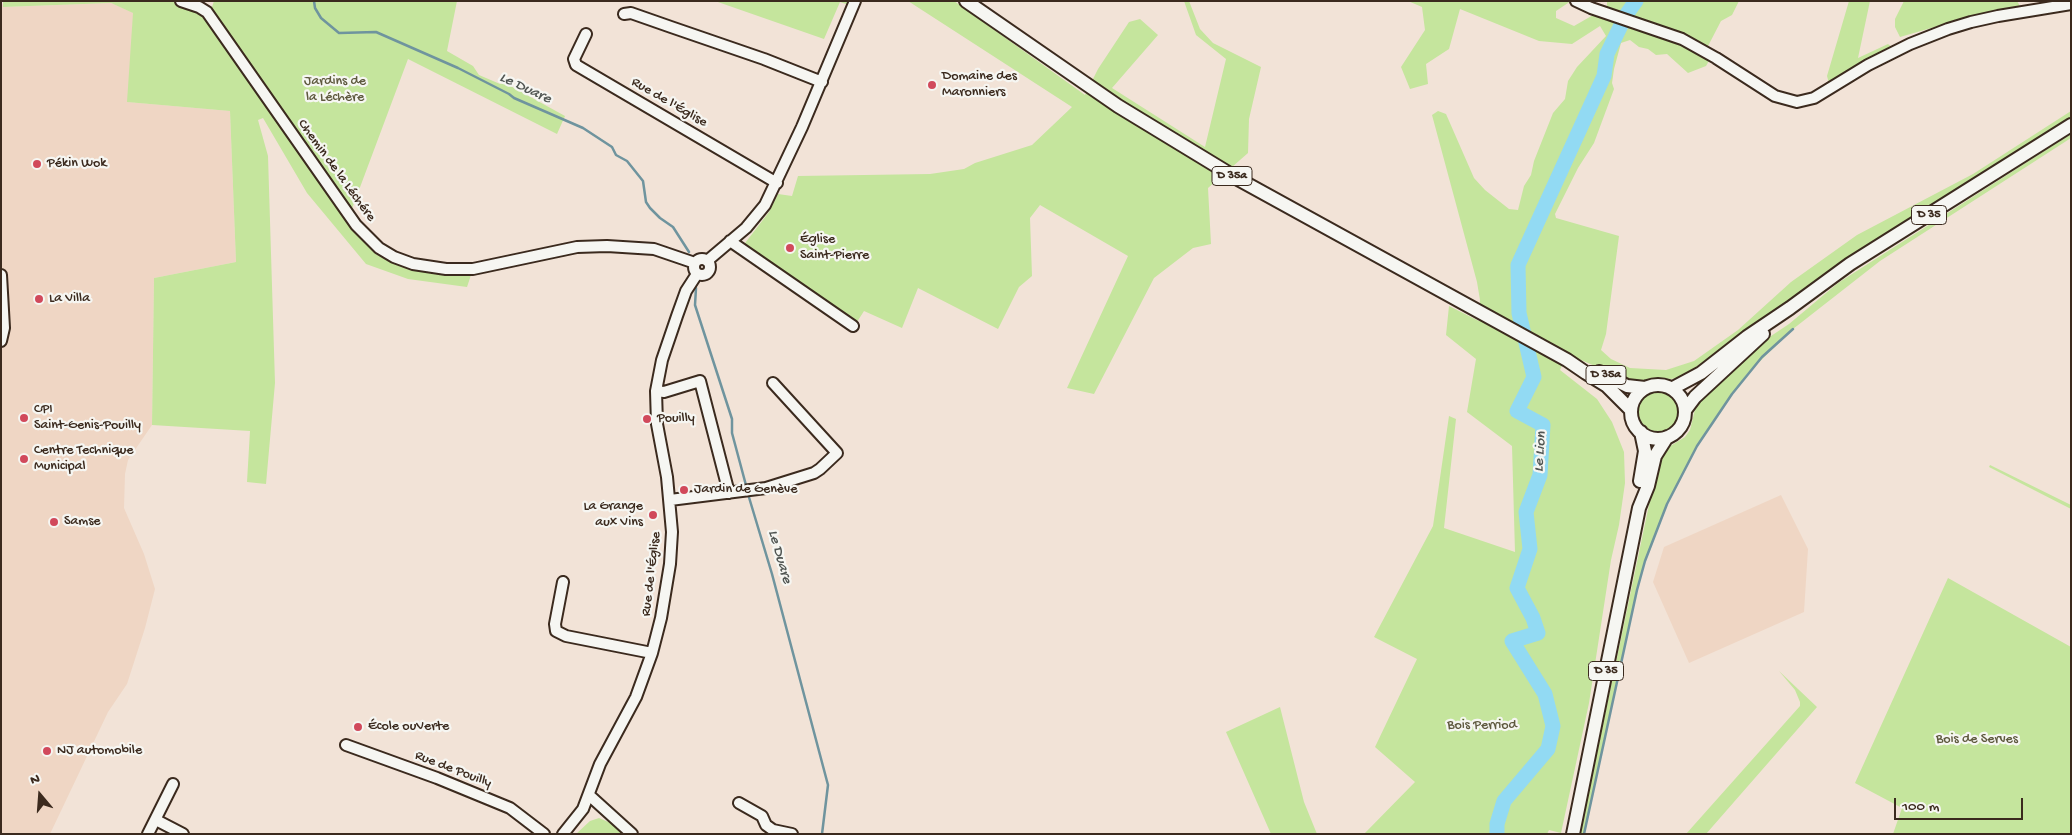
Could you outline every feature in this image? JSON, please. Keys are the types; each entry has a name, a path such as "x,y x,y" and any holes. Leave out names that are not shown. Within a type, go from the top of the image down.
{"main road":[{"name":"D 35a","path":"966,1 1111,101 1238,179 1568,360 1607,386 1631,410"},
{"name":"D 35","path":"1672,388 1701,373 1747,337 1858,259 2071,125"},
{"name":"D 35","path":"1686,409 1695,397 1790,308"},
{"name":"D 35a","path":"1568,360 1590,366 1627,386 1645,388"},
{"path":"1662,384 1672,388 1682,397 1686,409 1680,429 1667,437 1655,439 1641,432 1633,422 1631,410 1634,399 1645,388 1662,384"},
{"name":"D 35","path":"1573,834 1639,508 1645,451 1641,432"},
{"name":"D 35","path":"1639,508 1648,486 1655,456 1667,437"}],"street":[{"name":"Chemin de la Léchére","path":"181,1 200,7 207,12 356,225 379,248 394,257 414,264 446,269 473,269 577,248 616,246 654,249 695,263"},
{"path":"707,260 710,266 709,272 704,275 697,274 694,269 695,263 701,259 707,260 730,241 755,219 765,205 777,183 856,1"},
{"path":"1576,1 1624,20 1682,39 1716,58 1775,96 1798,102 1814,98 1868,65 1910,44 1948,29 1989,18 2071,4"},
{"path":"624,14 631,13 764,59 822,82"},
{"name":"Rue de l'Église","path":"586,34 574,59 576,65 777,183"},
{"path":"730,241 763,266 853,326"},
{"name":"Rue de l'Église","path":"563,834 583,809 590,796 600,764 636,697 652,653 661,618 669,572 672,532 670,500 657,424 656,391 662,360 677,316 686,291 697,274"},
{"path":"1,275 4,328 1,340"},
{"path":"656,391 664,392 700,381 729,494"},
{"path":"670,500 756,490 814,473 838,453 773,383"},
{"path":"563,582 555,624 556,631 566,636 652,653"},
{"name":"Rue de Pouilly","path":"346,746 445,781 510,808 544,834"},
{"path":"148,834 173,784"},
{"path":"590,796 632,834"},
{"path":"739,803 762,816 766,825 772,830 792,834"},
{"path":"583,809 595,812 604,810"},
{"path":"156,820 183,834"}],"shaded area":[{"path":"1,1 4,7 111,3 134,13 128,102 230,111 236,262 154,278 152,425 128,460 125,474 124,508 144,554 155,589 127,684 108,712 50,834 1,834"},
{"path":"1781,495 1808,549 1804,612 1689,663 1653,582 1664,547"}],"green space":[{"path":"3,1 202,1 196,6 322,187 349,223 377,255 412,267 472,272 467,287 408,279 366,264 307,193 263,118 258,120 268,156 275,383 266,484 247,482 250,431 152,425 154,278 236,262 230,111 127,102 133,13 111,3 3,7"},
{"name":"Jardins de la Léchère","path":"214,1 457,1 447,51 473,66 479,75 500,84 505,83 565,116 557,134 408,59 350,214 210,13"},
{"path":"715,1 850,1 849,5 840,2 824,39"},
{"path":"908,1 954,1 1085,95 1098,69 1129,22 1140,19 1158,35 1112,88 1205,147 1226,59 1196,35 1184,1 1189,1 1200,29 1213,43 1261,67 1249,119 1248,153 1208,188 1211,244 1193,248 1154,278 1094,394 1067,388 1128,256 1040,205 1030,218 1032,276 1019,287 998,329 918,288 902,328 864,311 857,322 763,263 742,247 769,212 778,194 792,196 798,176 930,174 964,169 975,163 1032,145 1072,107"},
{"name":"Bois Perriod","path":"1408,1 1571,1 1556,11 1556,18 1574,26 1595,14 1596,7 1607,6 1607,1 1739,1 1732,15 1721,21 1707,48 1710,59 1706,66 1688,73 1667,54 1656,55 1648,49 1639,47 1630,40 1621,43 1614,69 1612,83 1614,89 1594,143 1578,168 1555,214 1556,218 1619,236 1606,334 1601,350 1611,359 1630,368 1666,370 1694,361 1738,330 1791,282 1857,235 1973,174 2071,111 2071,118 1978,179 1871,242 1682,377 1671,379 1654,378 1639,382 1630,381 1567,354 1560,370 1597,399 1612,422 1624,452 1625,483 1589,703 1561,833 1549,830 1547,834 1364,834 1415,782 1375,747 1417,659 1374,637 1433,526 1449,416 1456,419 1444,528 1515,552 1512,446 1467,412 1476,359 1446,335 1449,306 1479,321 1480,300 1477,282 1432,115 1438,111 1446,114 1474,178 1485,190 1509,209 1518,210 1524,186 1531,175 1534,161 1553,113 1565,99 1568,81 1577,67 1606,36 1600,26 1572,44 1539,41 1460,9 1449,49 1426,64 1428,84 1410,89 1401,67 1425,30 1422,7"},
{"path":"1849,1 1870,1 1858,58 1888,44 1892,47 1890,52 1830,87 1827,76"},
{"path":"1904,1 2017,1 2020,9 1960,22 1952,22 1900,37 1895,27 1895,19"},
{"path":"2071,134 2071,138 1880,261 1793,329 1747,374 1715,418 1697,446 1667,504 1645,561 1584,834 1580,834 1655,476 1662,455 1667,448 1685,437 1690,430 1696,405 1762,342 1789,324 1838,283"},
{"path":"1658,392 1672,398 1678,412 1672,426 1658,432 1644,426 1638,412 1644,398"},
{"path":"1990,465 2071,505 2071,509 1989,467"},
{"name":"Bois de Serves","path":"1948,578 2071,647 2071,834 1893,834 1902,808 1855,783"},
{"path":"1779,671 1817,707 1706,834 1686,834 1800,706 1795,690"},
{"path":"1280,707 1304,802 1317,834 1271,834 1226,732"},
{"path":"599,818 613,824 623,834 576,834 590,821"}],"waterway":[{"name":"Le Duare","path":"314,1 315,8 321,18 339,33 376,32 458,68 514,98 583,128 612,147 616,155 627,161 643,181 646,202 650,208 673,227 689,252"},
{"name":"Le Lion","path":"1497,834 1497,824 1504,801 1548,749 1553,726 1545,694 1512,641 1538,633 1533,618 1517,588 1530,549 1526,512 1540,475 1543,425 1517,411 1534,377 1519,313 1518,265 1604,76 1607,54 1626,15 1636,1"},
{"name":"Le Duare","path":"696,288 695,305 732,419 732,433 747,489"},
{"path":"1584,834 1637,590 1645,561 1667,504 1697,446 1732,394 1762,357 1793,329"},
{"name":"Le Duare","path":"748,494 772,574 828,785 822,834"}],"place":[{"name":"Domaine des Maronniers","path":"932,85"},
{"name":"Pékin Wok","path":"37,164"},
{"name":"Église Saint-Pierre","path":"790,248"},
{"name":"La Villa","path":"39,299"},
{"name":"CPI Saint-Genis-Pouilly","path":"24,418"},
{"name":"Pouilly","path":"647,419"},
{"name":"Centre Technique Municipal","path":"24,459"},
{"name":"Jardin de Genève","path":"684,490"},
{"name":"La Grange aux Vins","path":"653,515"},
{"name":"Samse","path":"54,522"},
{"name":"École ouVerte","path":"358,727"},
{"name":"NJ automobile","path":"47,751"}]}
